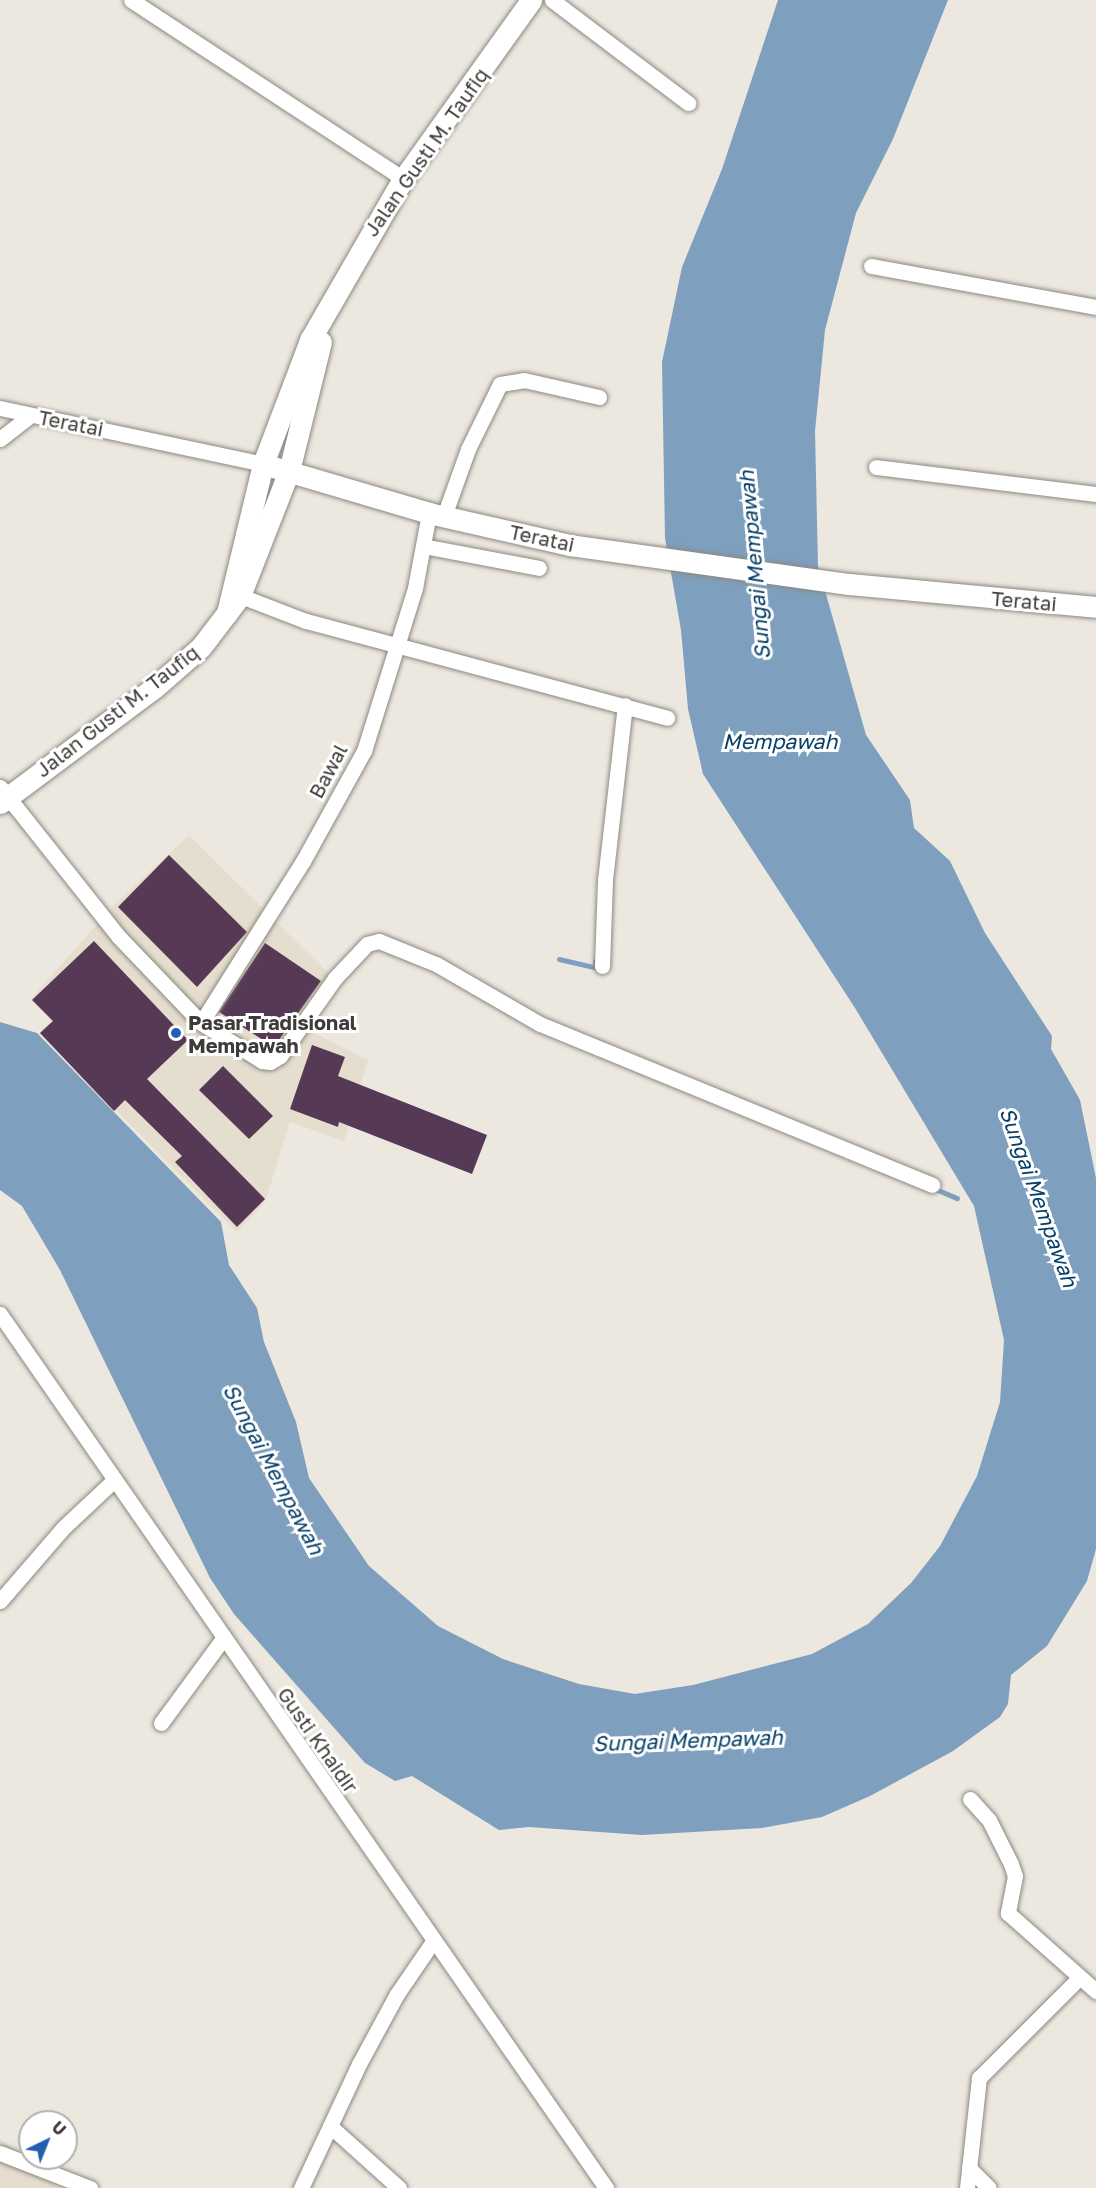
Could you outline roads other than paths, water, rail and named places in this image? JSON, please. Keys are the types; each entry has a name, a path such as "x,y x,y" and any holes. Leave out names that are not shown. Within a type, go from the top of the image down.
{"main road":[{"name":"Jalan Gusti M. Taufiq","path":"233,601 263,464 292,383 327,309 403,179 531,0"},
{"name":"Jalan Gusti M. Taufiq","path":"3,796 154,688 201,647 233,601 289,471 327,309"},
{"name":"Teratai","path":"263,464 437,515 570,545 677,563 849,584 1096,607"}],"street":[{"path":"131,0 403,179"},
{"path":"552,0 688,103"},
{"path":"872,266 1096,307"},
{"name":"Bawal","path":"201,1023 303,861 364,751 398,645 423,546 500,384 524,380 599,397"},
{"name":"Teratai","path":"0,408 263,464"},
{"path":"0,439 31,415"},
{"path":"876,467 1096,494"},
{"path":"423,546 539,568"},
{"path":"233,601 667,718"},
{"path":"603,966 605,880 624,705"},
{"path":"3,796 118,936 201,1023 270,1062 284,1050 345,966 367,944 379,941 436,964 540,1024 932,1185"},
{"name":"Gusti Khaidir","path":"0,1314 222,1640 606,2188"},
{"path":"0,1601 55,1536 113,1481"},
{"path":"161,1723 222,1640"},
{"path":"970,1799 989,1820 1011,1864 1014,1884 1008,1913 1078,1978 1096,1991"},
{"path":"301,2188 397,1994 434,1940"},
{"path":"967,2188 979,2078 1078,1978"},
{"path":"330,2126 399,2188"},
{"path":"0,2153 90,2188"},
{"path":"969,2168 989,2188"}],"water":[{"name":"Mempawah","path":"778,0 948,0 893,139 856,213 825,330 815,431 818,566 866,735 910,800 914,828 950,861 985,933 1052,1036 1051,1049 1080,1100 1096,1178 1096,1549 1087,1581 1047,1646 1011,1675 1008,1704 1000,1717 953,1751 870,1796 822,1817 762,1828 642,1835 529,1827 499,1830 412,1776 395,1781 365,1763 234,1614 210,1578 60,1270 22,1206 0,1190 0,1022 37,1033 221,1222 229,1265 257,1308 264,1342 296,1422 309,1478 369,1566 438,1626 503,1659 579,1684 635,1694 693,1685 812,1654 868,1624 911,1583 940,1546 977,1476 1000,1402 1004,1340 974,1206 855,1008 703,774 688,709 681,630 665,538 662,362 682,267 722,169"}],"waterway":[{"path":"559,959 595,967 595,961"},
{"path":"933,1188 957,1198"}],"place":[{"name":"Pasar Tradisional Mempawah","path":"176,1033"}],"water label":[{"name":"Sungai Mempawah","path":"754,565"},
{"name":"Sungai Mempawah","path":"1039,1197"},
{"name":"Sungai Mempawah","path":"274,1469"},
{"name":"Sungai Mempawah","path":"688,1740"}]}
